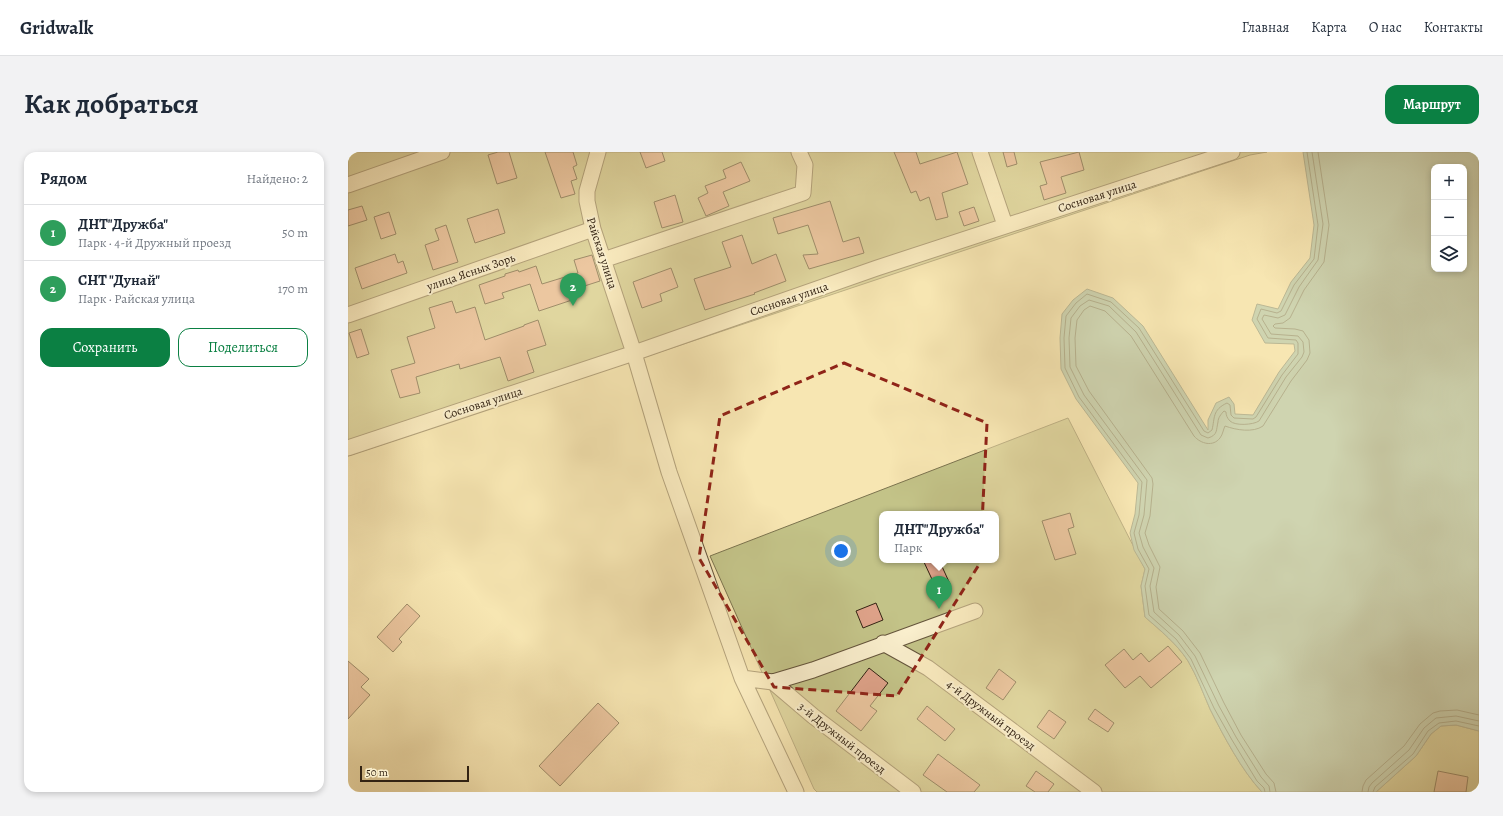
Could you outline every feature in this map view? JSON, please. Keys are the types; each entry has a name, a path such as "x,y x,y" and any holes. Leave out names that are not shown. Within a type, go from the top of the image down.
{"street":[{"path":"348,184 442,152"},
{"name":"Райская улица","path":"598,152 587,191 587,201 593,229 634,353 669,472 742,678 796,792"},
{"path":"603,260 803,193 805,165 799,152"},
{"path":"980,152 1005,225"},
{"name":"Сосновая улица","path":"348,448 634,353 1005,225 1232,152"},
{"name":"улица Ясных Зорь","path":"348,315 593,229"},
{"path":"742,678 773,682 813,670 883,643 975,611"},
{"name":"4-й Дружный проезд","path":"883,643 928,668 1094,792"},
{"name":"3-й Дружный проезд","path":"773,682 813,716 913,792"}],"highlighted area":[{"path":"844,363 987,423 980,563 897,696 774,687 699,558 720,416"}],"green space":[{"path":"348,152 1267,152 1250,155 348,456"},
{"path":"1068,418 1145,569 1141,586 1145,617 1174,643 1184,655 1227,741 1247,774 1262,792 817,792 814,789 710,556"},
{"path":"1456,725 1479,731 1479,792 1376,792 1416,756 1431,734 1441,726"}],"water":[{"path":"1303,152 1479,152 1479,731 1456,725 1441,726 1431,734 1416,756 1376,792 1262,792 1247,774 1233,752 1210,709 1188,661 1174,643 1145,617 1141,586 1145,569 1134,550 1130,533 1135,514 1138,483 1076,399 1061,369 1060,338 1062,314 1073,300 1087,289 1113,298 1143,326 1208,430 1208,420 1216,403 1229,397 1234,404 1235,414 1253,415 1279,372 1295,351 1294,344 1265,343 1252,320 1257,304 1278,309 1291,282 1310,258 1314,225"}],"building":[{"path":"498,152 509,152 517,178 497,184 488,155"},
{"path":"545,152 573,152 577,165 573,167 577,179 571,181 575,194 561,198"},
{"path":"640,152 662,152 665,161 646,168"},
{"path":"894,152 916,152 920,164 957,152 968,184 942,193 948,217 936,220 929,197 920,201 916,191 911,193"},
{"path":"1003,152 1014,152 1017,164 1007,167"},
{"path":"1079,152 1084,170 1061,177 1066,193 1044,200 1040,186 1047,184 1040,162"},
{"path":"741,162 750,181 723,192 729,206 706,216 698,198 708,193 705,186 726,178 723,170"},
{"path":"675,195 683,222 662,228 654,202"},
{"path":"830,201 843,242 859,237 864,253 809,269 803,255 818,254 808,225 778,234 773,218"},
{"path":"362,206 367,220 348,226 348,210"},
{"path":"974,207 979,221 964,226 959,212"},
{"path":"498,209 505,233 475,243 467,219"},
{"path":"389,212 396,234 381,239 374,217"},
{"path":"446,225 458,262 433,270 425,245 439,240 435,229"},
{"path":"742,235 752,264 776,254 786,281 754,293 755,294 705,310 694,279 731,267 722,242"},
{"path":"395,254 398,263 403,261 407,273 362,289 355,268"},
{"path":"592,255 600,281 572,290 575,299 539,311 530,284 502,293 504,298 485,304 479,285 505,276 505,274 518,270 519,272 536,266 542,284 578,273 574,260"},
{"path":"671,268 678,287 660,294 662,301 642,308 633,282"},
{"path":"452,301 456,313 475,307 485,340 538,320 546,345 527,351 534,372 508,381 500,357 460,369 459,364 416,377 420,393 400,398 391,370 415,363 407,337 435,328 429,308"},
{"path":"361,329 369,354 357,358 349,333"},
{"path":"1070,513 1074,527 1068,529 1076,554 1055,560 1042,521"},
{"path":"924,563 940,563 950,584 937,590"},
{"path":"876,603 883,620 863,628 856,611"},
{"path":"407,604 420,616 399,639 402,642 393,652 377,637"},
{"path":"1168,646 1182,662 1151,688 1140,676 1125,688 1105,665 1124,649 1133,660 1141,653 1149,662"},
{"path":"348,661 369,679 361,687 370,695 348,719"},
{"path":"869,668 888,683 870,706 877,711 861,731 836,711"},
{"path":"999,669 1016,682 1003,700 986,688"},
{"path":"598,703 619,723 560,786 539,766"},
{"path":"927,706 955,729 945,741 917,719"},
{"path":"1095,709 1114,723 1108,732 1088,719"},
{"path":"1049,710 1066,722 1054,739 1037,727"},
{"path":"938,754 980,785 974,792 947,792 923,775"},
{"path":"1036,771 1054,784 1048,792 1035,792 1026,786"},
{"path":"1438,771 1468,777 1466,792 1434,792"}],"place":[{"name":"СНТ \"Дунай\"","path":"573,306"},
{"name":"ДНТ\"Дружба\"","path":"939,609"}]}
